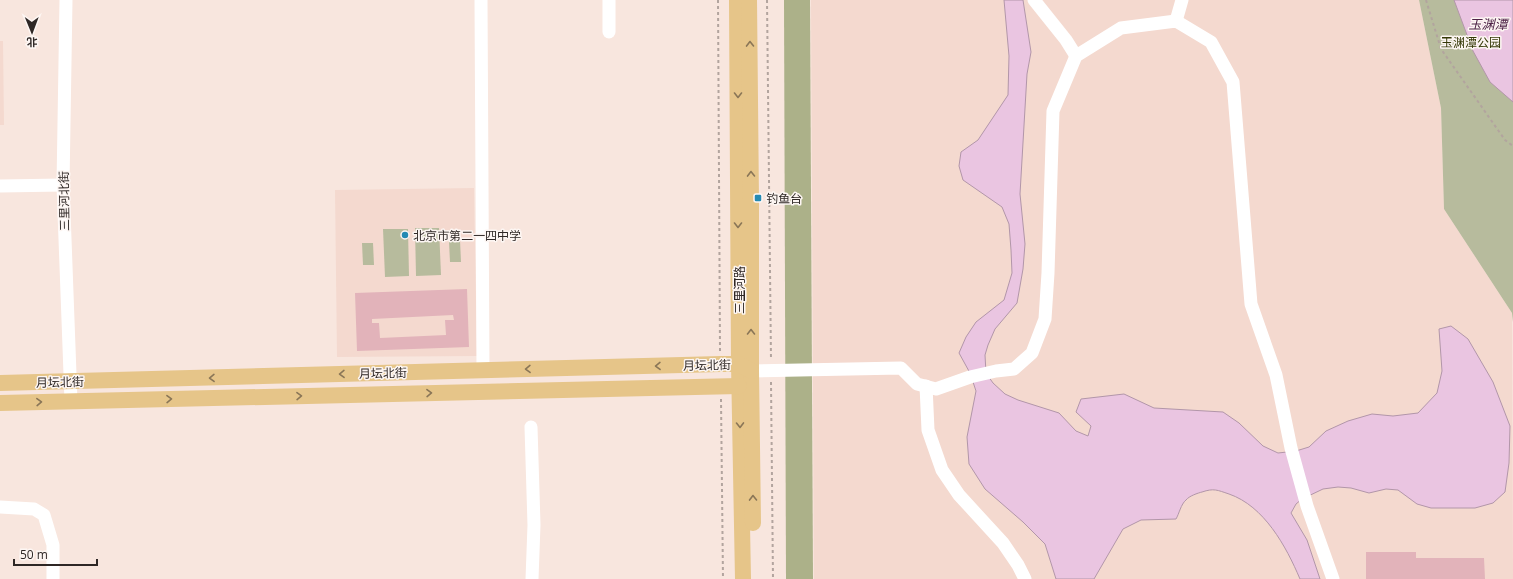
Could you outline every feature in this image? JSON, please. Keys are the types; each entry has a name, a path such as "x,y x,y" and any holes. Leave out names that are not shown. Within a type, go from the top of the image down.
{"main road":[{"name":"三里河路","path":"737,0 745,368 754,579"},
{"name":"三里河路","path":"743,579 739,386 745,368 751,200 749,0"},
{"name":"月坛北街","path":"0,383 721,364 745,368"},
{"name":"月坛北街","path":"0,403 739,386"}],"street":[{"name":"三里河北街","path":"66,0 63,185 71,401"},
{"path":"481,0 483,371"},
{"path":"609,0 609,32"},
{"path":"1034,0 1066,40 1076,56"},
{"path":"1176,21 1182,0"},
{"path":"745,368 771,371 901,368 917,384 936,389 970,377 996,371 1014,369 1032,353 1045,319 1048,273 1053,111 1076,56 1121,28 1176,21 1211,42 1233,82 1251,304 1276,375 1291,448 1308,506 1333,579"},
{"path":"0,186 63,185"},
{"path":"926,386 928,430 942,470 959,495 1003,543 1018,564 1025,579"},
{"path":"530,427 534,525 532,579"},
{"path":"0,507 34,509 44,514 52,545 53,579"}],"path":[{"name":"三里河路","path":"718,0 721,364"},
{"path":"767,0 773,579"},
{"path":"1426,0 1441,49 1504,140 1513,146"},
{"path":"721,386 723,579"}],"shaded area":[{"path":"811,0 1419,0 1441,108 1444,209 1512,313 1513,579 814,579"},
{"path":"0,41 3,41 4,125 0,125"},
{"name":"北京市第二一四中学","path":"474,188 477,356 337,357 335,190"}],"green space":[{"path":"784,0 810,0 813,579 786,579"},
{"name":"玉渊潭公园","path":"1419,0 1513,0 1513,322 1512,313 1444,209 1441,108"},
{"path":"415,228 439,228 441,275 416,276"},
{"path":"383,229 408,229 409,276 385,277"},
{"path":"460,240 461,262 450,262 449,241"},
{"path":"362,243 373,243 374,265 363,265"}],"water":[{"path":"1004,0 1023,0 1031,52 1027,74 1020,194 1025,244 1023,269 1017,303 995,329 985,355 986,373 993,383 1005,394 1018,400 1059,413 1076,431 1088,436 1091,426 1076,412 1081,399 1124,394 1154,408 1223,412 1239,423 1263,446 1278,453 1296,451 1309,447 1326,431 1348,421 1372,414 1393,416 1418,413 1437,393 1442,371 1439,329 1451,326 1468,339 1493,382 1510,426 1509,463 1505,492 1493,503 1475,508 1431,508 1417,504 1398,490 1386,489 1369,493 1351,488 1338,487 1323,489 1302,499 1296,504 1291,513 1307,540 1320,579 1300,579 1281,541 1263,517 1242,500 1221,491 1210,490 1196,494 1187,499 1176,519 1141,520 1123,529 1094,579 1056,579 1045,544 1023,522 985,489 969,464 967,437 976,391 970,373 959,353 966,337 976,322 1004,300 1012,273 1009,224 1002,207 963,180 959,166 961,152 978,140 1008,95 1009,56"},
{"name":"玉渊潭","path":"1454,0 1513,0 1513,102 1490,82 1473,51"}],"building":[{"path":"467,289 469,347 357,351 355,293","holes":["453,315 454,320 445,320 446,335 380,338 379,323 372,323 372,319"]},
{"path":"1366,552 1416,552 1416,558 1484,558 1485,579 1366,579"}],"place":[{"name":"钓鱼台","path":"758,198"},
{"name":"北京市第二一四中学","path":"405,235"}]}
